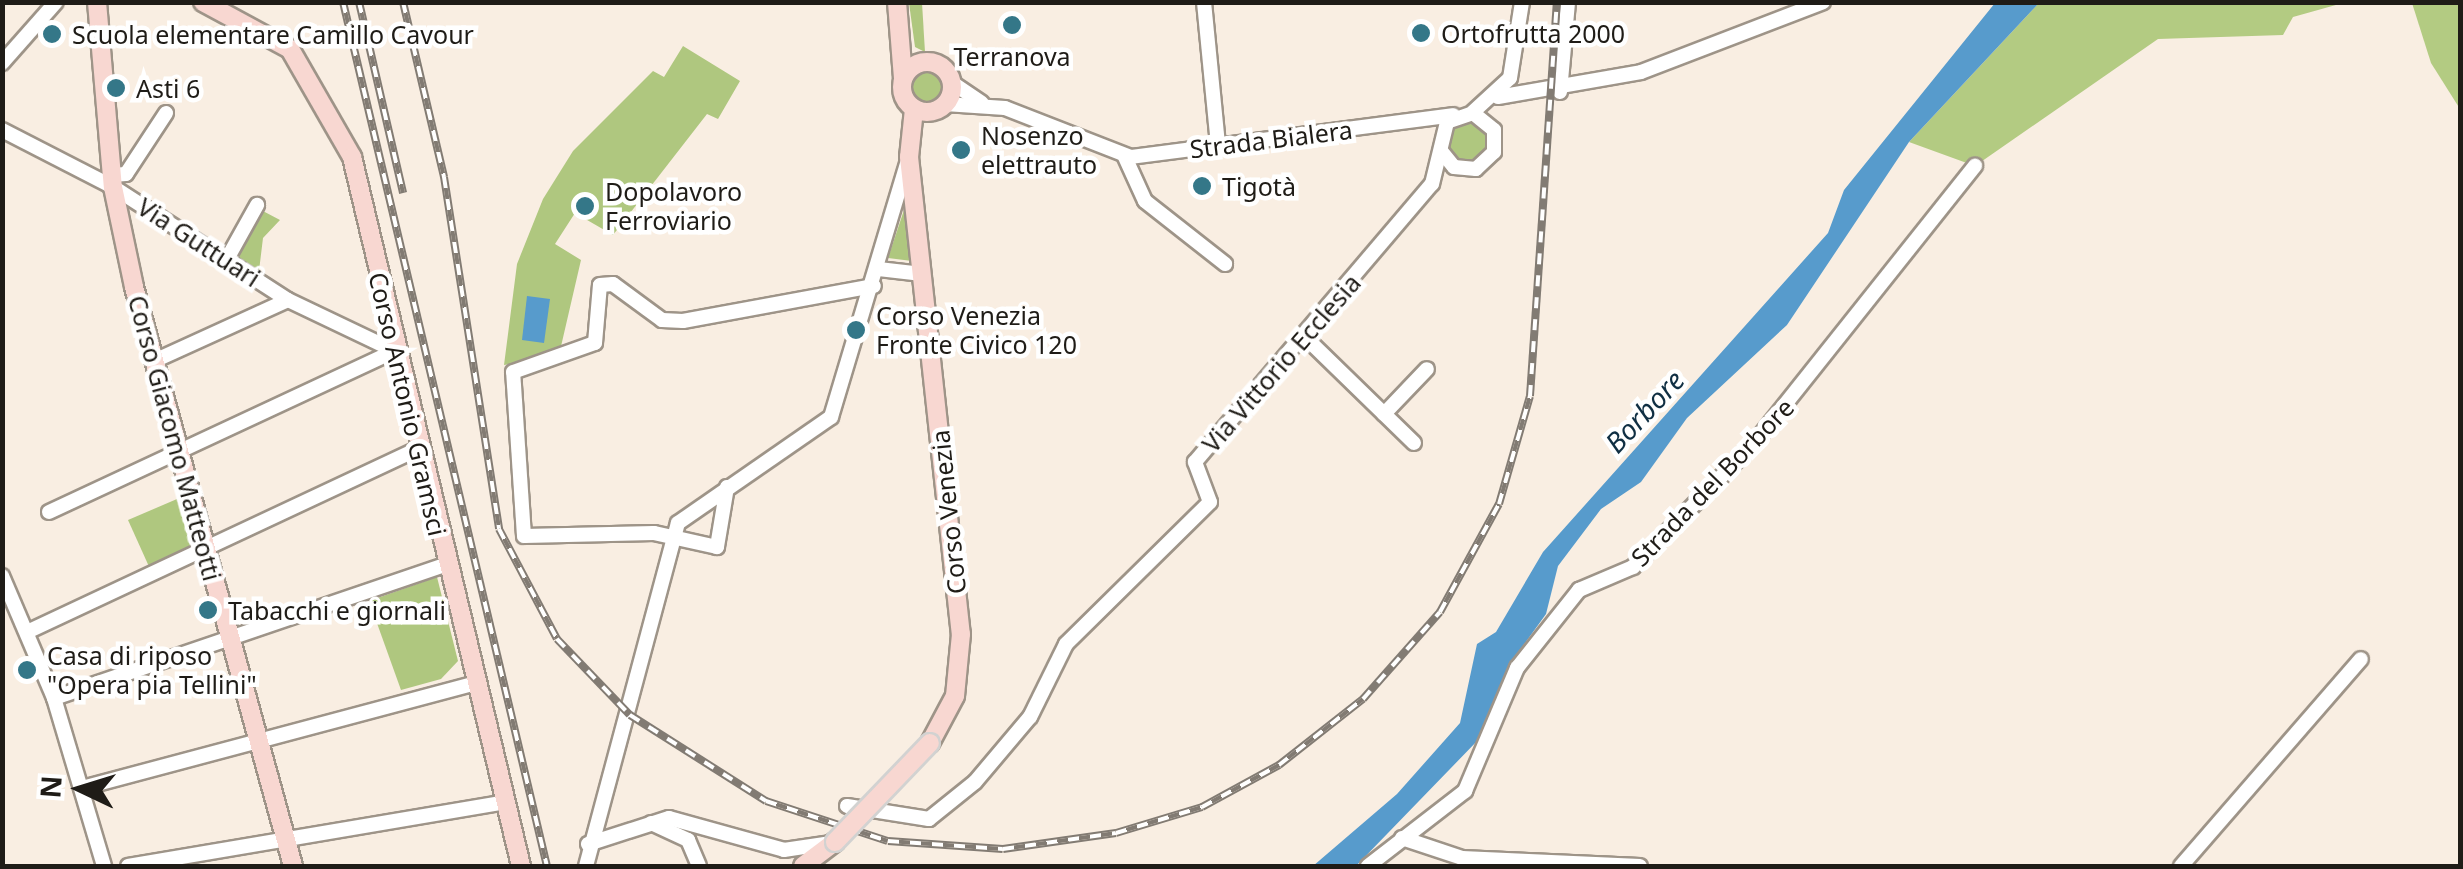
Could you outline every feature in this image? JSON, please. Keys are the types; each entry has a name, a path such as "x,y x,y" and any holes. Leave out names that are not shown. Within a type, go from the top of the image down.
{"main road":[{"name":"Corso Giacomo Matteotti","path":"97,2 113,181 177,452 292,866"},
{"path":"897,2 903,79 914,108 945,104 951,82 939,66 920,63 903,46"},
{"name":"Corso Antonio Gramsci","path":"209,4 290,49 352,157 416,449 521,866"},
{"path":"903,79 920,63"},
{"name":"Corso Venezia","path":"803,866 835,842 930,744 956,696 961,634 909,157 914,108"}],"street":[{"path":"2,63 56,2"},
{"path":"1204,2 1218,146"},
{"path":"1560,92 1568,2"},
{"path":"1463,113 1497,98 1560,92 1823,2"},
{"path":"1418,121 1468,170 1490,160 1496,136 1497,98 1514,66 1520,4"},
{"name":"Strada Bialera","path":"951,82 983,104 1124,156 1463,113"},
{"name":"Strada Bialera","path":"945,104 983,104"},
{"path":"113,181 126,174 166,113"},
{"path":"1463,113 1496,136"},
{"name":"Via Vittorio Ecclesia","path":"847,806 930,818 955,803 1030,716 1066,644 1130,589 1210,502 1195,462 1432,184 1440,146 1463,113"},
{"name":"Via Guttuari","path":"2,130 113,181 288,300 395,351"},
{"path":"1124,156 1146,201 1225,264"},
{"name":"Corso Venezia","path":"586,866 588,844 638,692 672,538 686,513 831,417 874,286 909,157"},
{"name":"Strada del Borbore","path":"1368,866 1465,791 1517,668 1579,590 1633,567 1756,441 1975,166"},
{"name":"Via Vittorio Ecclesia","path":"1432,184 1468,170"},
{"path":"227,259 257,205"},
{"path":"879,269 922,274"},
{"path":"727,487 717,547 672,538 524,536 513,372 595,343 600,285 613,284 662,320 683,321 874,286"},
{"path":"154,361 288,300"},
{"path":"1305,337 1414,443"},
{"path":"49,512 395,351"},
{"path":"1384,414 1427,369"},
{"path":"27,632 206,552 416,449"},
{"path":"54,698 445,566"},
{"path":"2,576 54,698 104,866"},
{"path":"2180,866 2361,659"},
{"path":"82,788 474,684"},
{"path":"128,866 506,802"},
{"path":"588,844 645,822 669,818 796,852 835,842"},
{"path":"645,822 688,840 699,866"},
{"path":"1402,838 1462,858 1640,866"},
{"path":"812,866 835,842"}],"green space":[{"path":"909,3 922,3 925,52 915,47"},
{"path":"2039,3 2343,3 2293,17 2283,35 2158,39 1975,166 1909,142"},
{"path":"2412,3 2460,3 2460,109 2431,63"},
{"name":"Dopolavoro Ferroviario","path":"683,46 740,81 718,119 707,114 613,235 575,213 555,244 581,260 559,355 504,365 517,264 543,199 573,151 653,71 664,77"},
{"path":"927,72 941,81 942,87 933,101 927,102 913,93 912,87 921,73"},
{"path":"1468,121 1482,127 1488,141 1482,155 1468,161 1454,155 1448,141 1454,127"},
{"path":"261,210 280,220 263,238 259,271 235,257"},
{"path":"904,210 907,212 912,261 888,258"},
{"path":"177,499 192,550 151,571 128,520"},
{"path":"437,577 458,661 441,679 401,690 369,601"}],"water":[{"path":"1995,3 2039,3 1909,142 1787,325 1687,418 1641,482 1601,509 1558,566 1546,614 1510,664 1481,737 1356,866 1313,866 1397,794 1460,723 1477,644 1496,632 1543,552 1828,233 1844,190"},
{"path":"527,296 550,299 544,343 522,340"}],"railway":[{"path":"343,2 547,866"},
{"path":"359,2 403,193"},
{"path":"403,2 444,177 499,529 557,639 630,715 766,801 888,841 1003,849 1116,833 1202,807 1279,765 1363,699 1440,612 1499,504 1530,396 1557,2"}],"place":[{"name":"Terranova","path":"1012,25"},
{"name":"Ortofrutta 2000","path":"1421,33"},
{"name":"Scuola elementare Camillo Cavour","path":"52,34"},
{"name":"Asti 6","path":"116,88"},
{"name":"Nosenzo elettrauto","path":"961,150"},
{"name":"Tigotà","path":"1202,186"},
{"name":"Dopolavoro Ferroviario","path":"585,206"},
{"name":"Corso Venezia Fronte Civico 120","path":"856,330"},
{"name":"Tabacchi e giornali","path":"208,610"},
{"name":"Casa di riposo \"Opera pia Tellini\"","path":"27,670"}],"water label":[{"name":"Borbore","path":"1644,411"}]}
